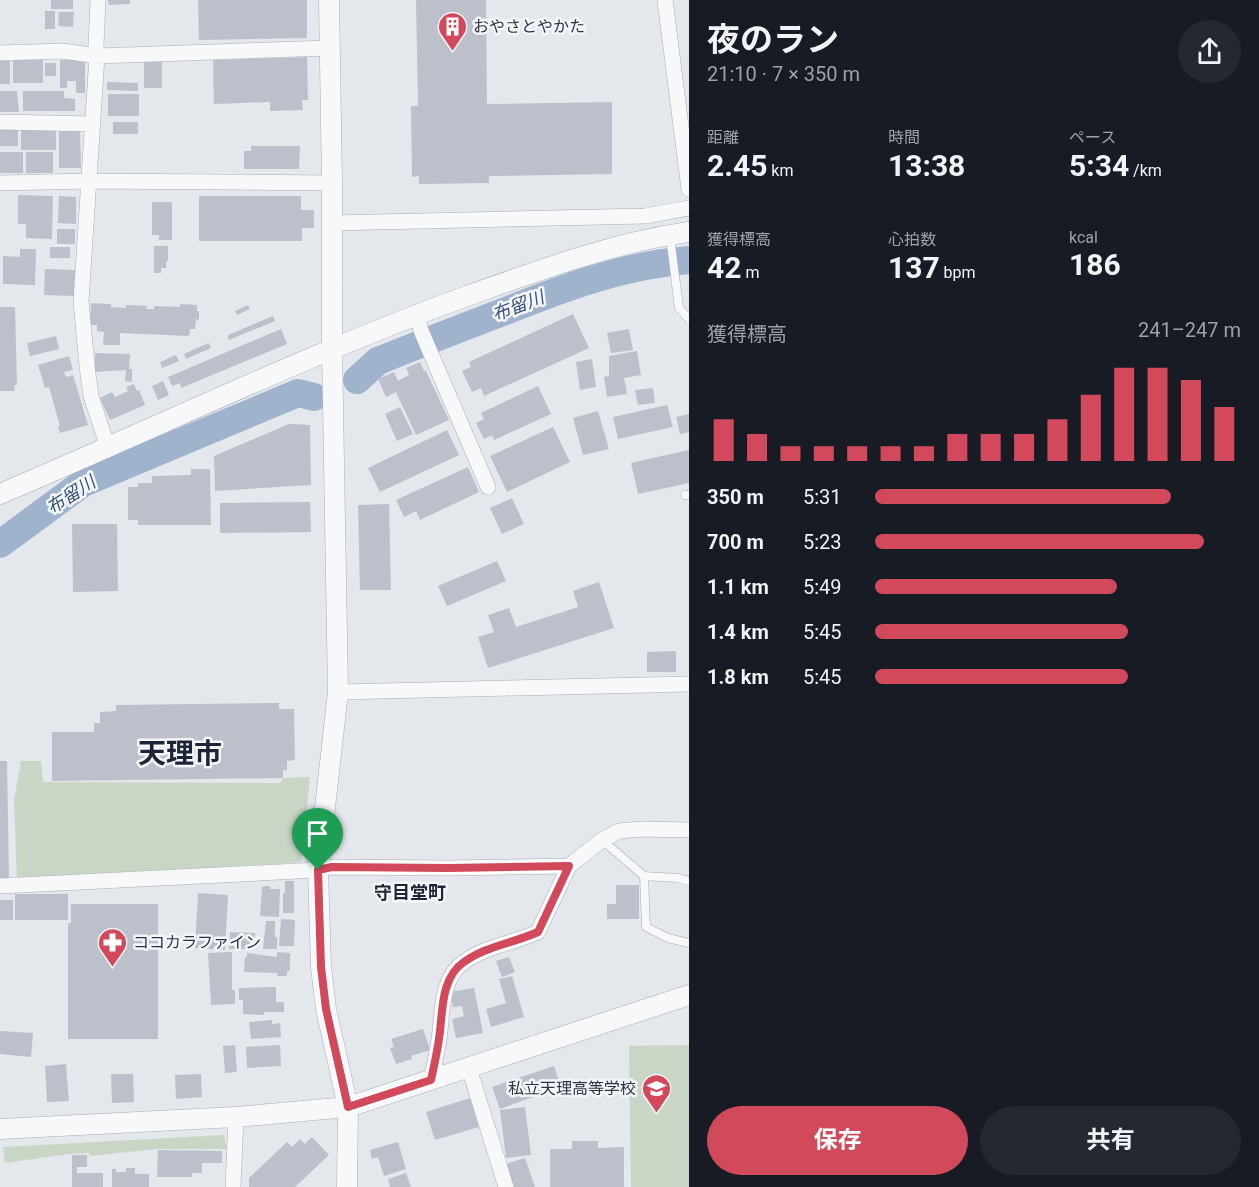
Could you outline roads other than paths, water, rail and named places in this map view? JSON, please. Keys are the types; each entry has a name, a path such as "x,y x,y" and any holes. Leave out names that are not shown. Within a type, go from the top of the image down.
{"street":[{"path":"98,0 90,181 81,300 91,396 108,448"},
{"path":"328,0 338,692 318,870 321,967 326,1009 348,1107 347,1187"},
{"path":"665,0 685,128 689,189"},
{"path":"0,53 63,51 97,56 329,48"},
{"path":"0,122 93,124"},
{"path":"0,183 90,181 332,183"},
{"path":"332,223 645,216 689,208"},
{"path":"0,494 332,348 419,324 591,253 677,240"},
{"path":"419,324 488,487"},
{"path":"338,692 689,684"},
{"path":"431,1080 444,1000 453,972 464,962 482,952 538,932 569,866 602,840 619,831 689,830"},
{"path":"0,886 318,870 332,867 569,866"},
{"path":"0,1129 236,1118 348,1107 689,995"},
{"path":"469,1068 506,1187"},
{"path":"233,1187 236,1118"}],"lane":[{"path":"677,240 676,279 679,308 689,319"},
{"path":"602,840 644,876 689,881"},
{"path":"644,876 646,927 668,938 689,943"}],"waterway":[{"name":"布留川","path":"357,380 378,361 548,294 617,272 689,260"},
{"name":"布留川","path":"0,544 83,483 298,393 314,397"}],"place":[{"name":"おやさとやかた","path":"452,52"},
{"name":"ココカラファイン","path":"112,968"},
{"name":"私立天理高等学校","path":"657,1114"}],"district":[{"name":"天理市","path":"180,753"},
{"name":"守目堂町","path":"410,893"}]}
